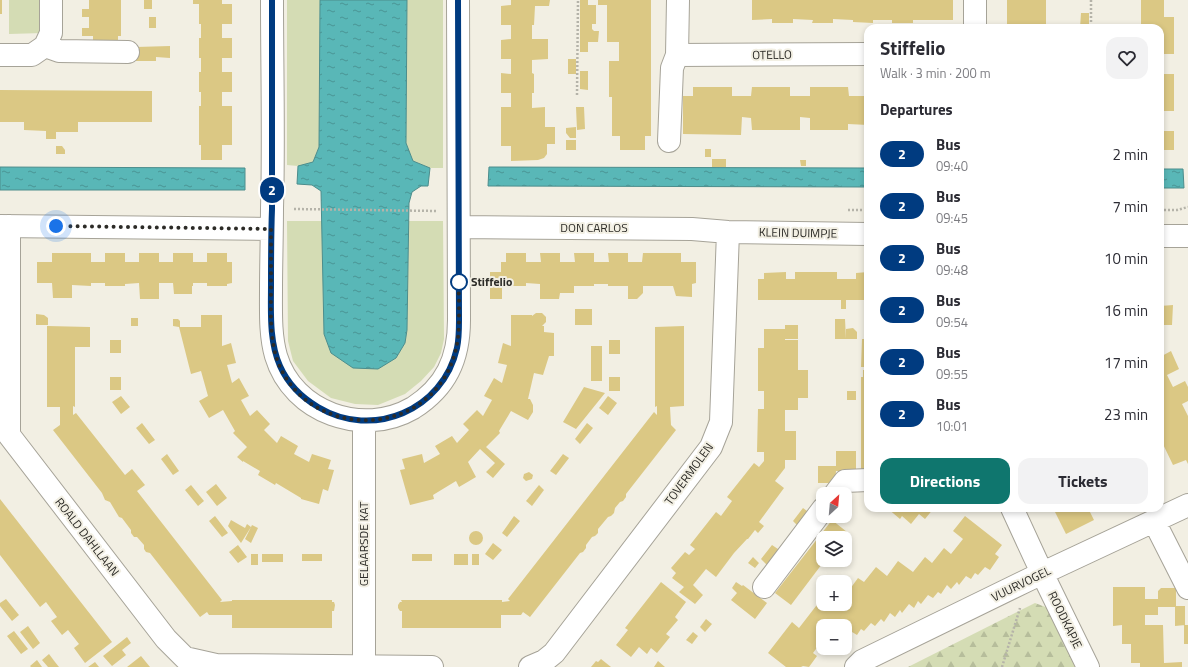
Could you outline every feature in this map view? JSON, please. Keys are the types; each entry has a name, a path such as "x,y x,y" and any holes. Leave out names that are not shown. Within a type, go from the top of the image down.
{"street":[{"path":"0,55 32,55 45,46 51,33 52,0"},
{"path":"272,0 271,314 274,344 280,367 291,385 299,394 334,415 364,421 376,421 388,418 420,403 438,386 453,361 457,347 459,335 458,0"},
{"path":"669,141 672,68 677,54 678,0"},
{"path":"975,0 975,24"},
{"path":"45,46 59,51 128,52"},
{"name":"OTELLO","path":"677,54 864,54"},
{"path":"5,226 271,229"},
{"name":"ROALD DAHLLAAN","path":"5,226 9,435 166,639 185,658 215,666 364,667"},
{"name":"DON CARLOS","path":"459,227 692,229 728,232"},
{"name":"KLEIN DUIMPJE","path":"728,232 864,234"},
{"name":"TOVERMOLEN","path":"533,667 544,661 554,652 711,447 721,422 728,232"},
{"path":"1164,236 1188,236"},
{"name":"GELAARSDE KAT","path":"364,421 364,667"},
{"path":"840,487 845,481 864,480"},
{"name":"VUURVOGEL","path":"856,667 862,661 1036,576 1188,505"},
{"name":"ROODKAPJE","path":"1013,512 1036,576 1088,667"},
{"path":"764,587 816,519"},
{"path":"1154,521 1188,588"},
{"path":"364,667 432,667"}],"path":[{"path":"577,95 578,0"},
{"path":"1091,0 1091,24"},
{"path":"1164,210 1177,210 1188,207"},
{"path":"287,209 438,211"},
{"path":"1002,667 1036,576"}],"green space":[{"path":"9,0 44,0 43,33 9,34"},
{"path":"287,0 320,0 319,147 313,162 298,166 287,165"},
{"path":"407,0 443,0 443,168 430,168 413,161 406,143"},
{"path":"287,221 322,221 324,334 331,353 396,358 405,343 407,330 409,221 443,221 444,339 441,353 434,367 421,381 405,394 378,405 355,404 331,398 308,381 293,361 288,341"},
{"path":"1035,603 1048,608 1076,667 908,667"}],"water":[{"path":"320,0 407,0 406,143 413,161 430,168 428,186 421,186 412,192 409,203 407,330 405,343 396,358 378,369 353,368 331,353 324,334 321,191 312,185 297,184 298,166 313,162 319,147"},
{"path":"0,167 245,168 245,190 0,190"},
{"path":"489,167 864,168 864,187 488,186"},
{"path":"1164,169 1183,169 1184,188 1164,188"}],"building":[{"path":"0,0 2,0 2,14 0,14"},
{"path":"89,0 121,0 121,36 118,36 118,46 93,46 93,36 82,36 82,28 89,28 89,17 82,17 82,9 89,9"},
{"path":"144,0 152,0 152,9 144,9"},
{"path":"193,0 222,0 222,4 232,4 232,24 222,24 222,38 232,38 232,58 222,58 222,72 232,72 232,92 222,92 222,106 232,106 232,145 222,145 222,160 201,160 201,145 199,145 199,106 201,106 201,92 199,92 199,72 201,72 201,58 199,58 199,38 201,38 201,24 199,24 199,4 193,4"},
{"path":"511,0 550,0 549,6 535,6 534,25 532,25 532,39 548,39 548,59 532,60 534,93 532,93 532,108 545,107 545,127 555,127 555,144 547,144 547,154 544,158 538,160 511,161 511,146 501,146 501,107 511,107 511,93 501,93 501,73 511,74 511,59 501,59 501,40 511,39 511,25 501,25 501,6 511,5"},
{"path":"580,0 588,0 588,5 596,5 596,24 592,24 592,29 594,31 599,31 598,42 588,42 588,52 580,52"},
{"path":"598,0 651,0 651,136 645,136 645,150 620,150 620,136 612,136 612,97 609,97 609,61 619,61 619,42 607,42 607,5 598,5"},
{"path":"752,0 953,0 953,20 913,20 913,23 892,23 892,20 873,20 873,23 833,19 833,23 812,23 813,20 793,19 793,23 772,23 772,19 752,20"},
{"path":"1007,0 1046,0 1046,24 1007,24"},
{"path":"1141,0 1164,0 1164,17 1174,17 1174,54 1164,54 1164,24 1141,24"},
{"path":"1081,13 1089,13 1089,24 1080,24"},
{"path":"149,17 156,17 156,28 149,28"},
{"path":"170,46 170,58 156,57 156,61 136,61 136,47"},
{"path":"568,59 576,59 576,74 568,74"},
{"path":"580,71 588,71 588,90 580,89"},
{"path":"1164,74 1174,74 1174,111 1164,111"},
{"path":"693,87 732,87 732,96 751,96 752,87 790,87 790,96 810,96 810,87 848,87 849,96 864,96 864,125 848,124 848,130 810,130 810,118 800,117 800,130 752,130 751,118 742,117 741,135 683,134 683,96 693,96"},
{"path":"0,90 152,91 152,122 78,122 78,132 56,132 56,139 46,139 46,131 24,130 24,122 0,122"},
{"path":"576,107 584,107 585,129 577,130"},
{"path":"576,127 576,138 570,138 566,133 566,128"},
{"path":"1164,131 1174,131 1174,150 1164,150"},
{"path":"566,140 576,140 576,150 566,150"},
{"path":"56,146 62,146 65,150 65,154 56,154"},
{"path":"705,149 711,149 711,157 705,157"},
{"path":"712,159 726,159 726,167 712,167"},
{"path":"800,160 806,160 806,166 801,166"},
{"path":"52,253 91,253 91,262 105,262 105,253 125,253 125,262 139,262 139,253 159,253 159,262 173,262 173,253 193,253 193,262 207,262 207,253 227,253 227,262 232,262 232,283 227,284 227,286 207,286 207,283 193,283 192,294 174,294 173,283 159,283 159,299 140,299 139,283 125,284 125,286 105,286 105,283 91,283 91,286 72,285 72,298 53,298 52,283 37,283 37,262 52,262"},
{"path":"506,253 526,253 526,262 541,262 540,253 560,253 560,262 575,262 574,253 594,253 594,262 609,262 608,253 628,253 628,262 642,262 643,253 681,253 681,262 696,262 696,283 692,284 692,297 676,296 673,286 643,286 643,293 637,299 628,299 628,286 594,284 594,286 574,286 574,293 560,293 559,299 540,299 540,284 526,283 526,286 506,286 506,283 502,283 502,299 490,299 490,272 501,272 501,262 506,262"},
{"path":"786,272 786,279 795,279 795,272 837,272 837,279 856,279 856,273 864,272 864,300 846,300 846,309 841,309 841,300 758,300 758,279 764,279 764,273"},
{"path":"1173,305 1172,325 1164,325 1164,306"},
{"path":"575,309 592,309 592,325 575,325"},
{"path":"536,313 542,313 546,317 546,322 542,326 544,326 544,332 554,333 554,356 549,356 543,375 534,373 528,399 530,399 533,405 533,412 528,420 511,411 499,431 500,433 486,447 505,464 493,478 486,472 495,463 480,449 468,462 476,477 459,487 456,481 433,495 434,499 410,505 400,470 405,469 402,459 422,454 424,463 440,454 435,446 452,436 457,443 469,430 463,424 477,410 483,416 492,400 484,396 494,378 502,383 507,365 498,363 503,343 511,346 511,315 532,316"},
{"path":"36,314 44,315 48,318 48,325 36,325"},
{"path":"201,315 222,315 222,346 231,343 236,363 227,365 232,383 239,378 249,396 241,400 250,416 257,410 270,424 264,430 277,443 281,436 298,446 294,454 309,462 312,454 331,460 328,469 334,470 328,491 323,489 319,504 301,499 276,483 275,485 258,475 260,471 237,457 247,447 233,433 235,431 223,410 209,418 199,401 208,396 201,371 191,374 179,327 173,326 173,319 178,319 180,321 180,327 201,327"},
{"path":"131,318 138,318 138,326 131,326"},
{"path":"835,319 845,319 846,339 835,339"},
{"path":"785,325 798,325 798,339 785,340 798,340 798,370 808,370 808,398 798,398 798,410 785,410 785,431 796,431 796,460 785,460 785,468 775,481 784,488 759,522 764,526 758,533 755,530 734,553 716,577 706,569 693,585 703,595 695,604 679,592 684,587 672,578 676,573 671,568 685,552 689,555 695,549 690,545 716,512 721,516 732,501 727,497 754,463 759,467 764,461 764,452 757,452 758,409 764,409 764,391 758,391 758,348 764,348 764,329 785,329"},
{"path":"47,326 90,327 90,347 75,347 75,407 73,406 73,415 76,413 125,475 132,469 145,485 137,491 222,600 220,602 232,600 332,600 335,605 334,611 332,611 332,628 232,628 232,615 209,615 207,612 200,617 150,553 146,552 144,545 137,537 134,537 131,530 122,518 119,517 110,502 105,500 102,493 53,430 60,425 60,407 47,407"},
{"path":"684,326 684,406 670,407 671,425 676,430 626,494 623,501 620,502 615,508 614,513 608,517 598,529 598,533 592,537 583,552 580,553 530,617 523,612 521,615 501,615 501,628 402,628 402,611 398,608 400,602 402,602 401,600 510,601 508,599 654,412 657,415 657,406 655,407 655,327"},
{"path":"853,328 857,332 857,339 846,339 846,329"},
{"path":"862,339 864,339 864,367 861,367"},
{"path":"110,340 121,340 121,353 110,353"},
{"path":"609,340 620,340 620,354 609,354"},
{"path":"591,346 602,346 602,381 591,381"},
{"path":"1171,351 1179,369 1167,375 1173,387 1185,381 1188,387 1188,401 1182,404 1188,416 1188,464 1186,460 1173,465 1164,446 1164,355"},
{"path":"864,370 864,471 861,471 861,377 863,377"},
{"path":"110,377 121,377 121,390 110,390"},
{"path":"609,377 620,377 620,391 609,391"},
{"path":"584,387 605,393 576,429 563,422"},
{"path":"847,391 856,391 856,400 847,400"},
{"path":"121,396 130,407 121,414 112,402"},
{"path":"608,396 617,403 608,415 599,408"},
{"path":"142,423 155,440 149,444 136,428"},
{"path":"587,423 593,428 580,444 575,439"},
{"path":"836,451 856,451 856,471 836,471 835,483 818,483 818,466 836,466"},
{"path":"167,454 179,471 173,475 161,459"},
{"path":"563,454 569,458 556,475 550,471"},
{"path":"529,472 533,475 532,479 526,481 523,478 524,474"},
{"path":"216,484 227,498 217,506 206,492"},
{"path":"191,485 204,501 198,506 185,490"},
{"path":"539,485 544,490 532,506 526,501"},
{"path":"0,499 112,642 85,663 74,648 79,644 68,630 62,635 51,621 57,617 46,602 40,607 0,555"},
{"path":"803,508 811,514 800,528 793,521"},
{"path":"892,512 931,512 925,519 919,514 911,524 902,516 900,519"},
{"path":"1055,512 1090,512 1094,520 1066,534"},
{"path":"215,516 228,533 222,537 209,521"},
{"path":"514,516 520,521 507,537 502,533"},
{"path":"965,516 1002,545 995,554 999,557 990,570 985,567 978,575 975,573 971,579 966,576 959,585 957,582 951,589 947,585 941,594 938,592 933,598 928,595 921,604 918,601 914,608 909,604 902,613 900,610 895,617 890,613 884,622 881,619 875,626 871,623 864,631 861,629 857,635 852,632 852,619 816,619 816,649 813,653 817,656 809,667 786,667 768,653 792,622 799,628 816,606 816,611 852,611 852,586 858,578 864,582 876,567 887,576 898,561 913,572 925,557 932,563 944,548 951,554 963,539 953,531"},
{"path":"231,520 245,528 247,524 251,527 241,543 228,526"},
{"path":"830,523 836,523 846,531 823,531"},
{"path":"252,525 258,528 251,543 245,539"},
{"path":"473,531 479,531 483,535 483,541 479,545 473,545 469,541 469,535"},
{"path":"816,540 816,567 820,567 791,605 775,593"},
{"path":"493,543 502,550 493,560 485,554"},
{"path":"238,545 247,557 238,563 229,552"},
{"path":"772,545 781,551 767,565 761,559"},
{"path":"251,554 258,554 258,565 251,565"},
{"path":"262,554 283,554 283,562 262,562"},
{"path":"302,554 322,554 322,561 302,561"},
{"path":"412,554 432,554 432,561 412,561"},
{"path":"454,554 468,554 468,565 454,565"},
{"path":"472,554 479,554 479,565 472,565"},
{"path":"753,557 759,563 755,568 748,563"},
{"path":"661,582 686,602 675,617 678,620 666,634 670,637 657,653 651,648 647,654 639,647 631,657 616,645 628,630 625,628"},
{"path":"736,582 742,586 743,585 767,603 755,619 731,600 737,593 732,588"},
{"path":"1113,587 1145,587 1145,599 1158,599 1158,591 1161,588 1176,588 1176,606 1185,606 1185,625 1175,626 1175,607 1158,607 1158,615 1145,615 1145,625 1163,625 1164,663 1182,662 1182,667 1140,667 1140,663 1131,663 1131,644 1122,644 1122,625 1113,626"},
{"path":"6,599 19,615 12,621 0,606 0,603"},
{"path":"706,619 712,624 705,632 700,627"},
{"path":"1184,625 1188,625 1188,644 1184,644"},
{"path":"28,626 40,643 33,649 20,632"},
{"path":"14,631 28,649 21,654 7,636"},
{"path":"693,632 698,636 692,644 686,640"},
{"path":"127,637 131,643 122,650 126,655 112,666 103,656"},
{"path":"49,654 59,667 48,667 42,660"},
{"path":"141,656 150,667 127,667"},
{"path":"601,659 611,667 591,667 596,661 598,662"},
{"path":"37,660 42,667 30,666"},
{"path":"658,661 665,667 654,667"},
{"path":"95,662 99,667 88,667"}],"bus line":[{"name":"2","path":"272,0 271,314 276,356 286,377 299,394 334,415 364,421 376,421 388,418 420,403 430,395 445,376 453,361 457,347 459,335 458,0"}],"place":[{"name":"Stiffelio","path":"459,282"}],"route":[{"path":"56,226 271,229 271,314 276,356 280,367 291,385 299,394 334,415 355,420 376,421 399,414 420,403 438,386 453,361 457,347 459,335 459,282"}]}
